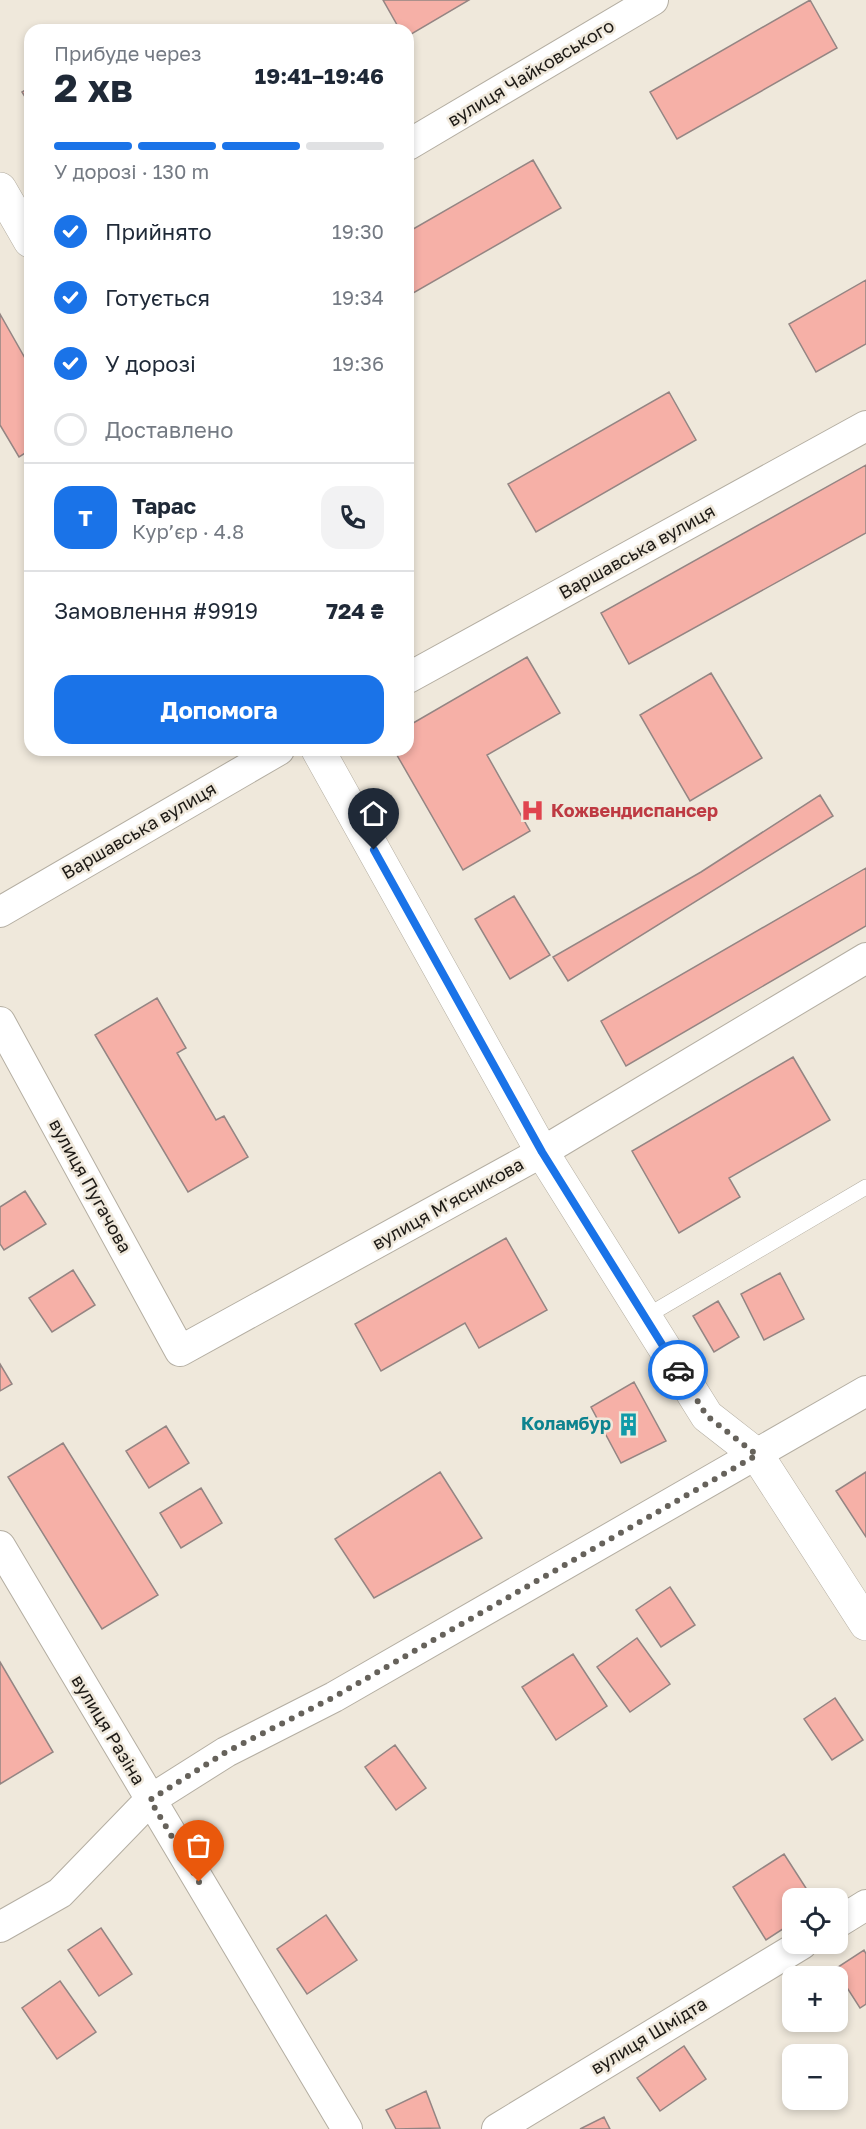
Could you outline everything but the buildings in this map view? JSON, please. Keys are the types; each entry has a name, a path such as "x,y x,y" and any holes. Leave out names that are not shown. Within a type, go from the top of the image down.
{"street":[{"name":"вулиця Чайковського","path":"414,141 653,0"},
{"path":"0,189 24,231"},
{"name":"Варшавська вулиця","path":"414,675 866,426"},
{"name":"Варшавська вулиця","path":"0,912 269,756"},
{"path":"321,756 542,1152 707,1416 757,1455 866,1624"},
{"name":"вулиця М'ясникова","path":"180,1351 542,1152 866,958"},
{"name":"вулиця Пугачова","path":"0,1022 180,1351"},
{"path":"0,1927 60,1893 150,1800 226,1752 334,1697 866,1391"},
{"name":"вулиця Разіна","path":"0,1546 347,2129"},
{"path":"848,1916 866,1905"},
{"name":"вулиця Шмідта","path":"497,2129 786,1954"}],"lane":[{"path":"645,1317 866,1187"}],"way so far":[{"path":"199,1882 150,1800 226,1752 334,1697 757,1455 707,1416 678,1370"}],"place":[{"name":"Кожвендиспансер","path":"533,811"},
{"name":"Коламбур","path":"629,1424"}],"route":[{"path":"374,850 542,1152 678,1370"}]}
